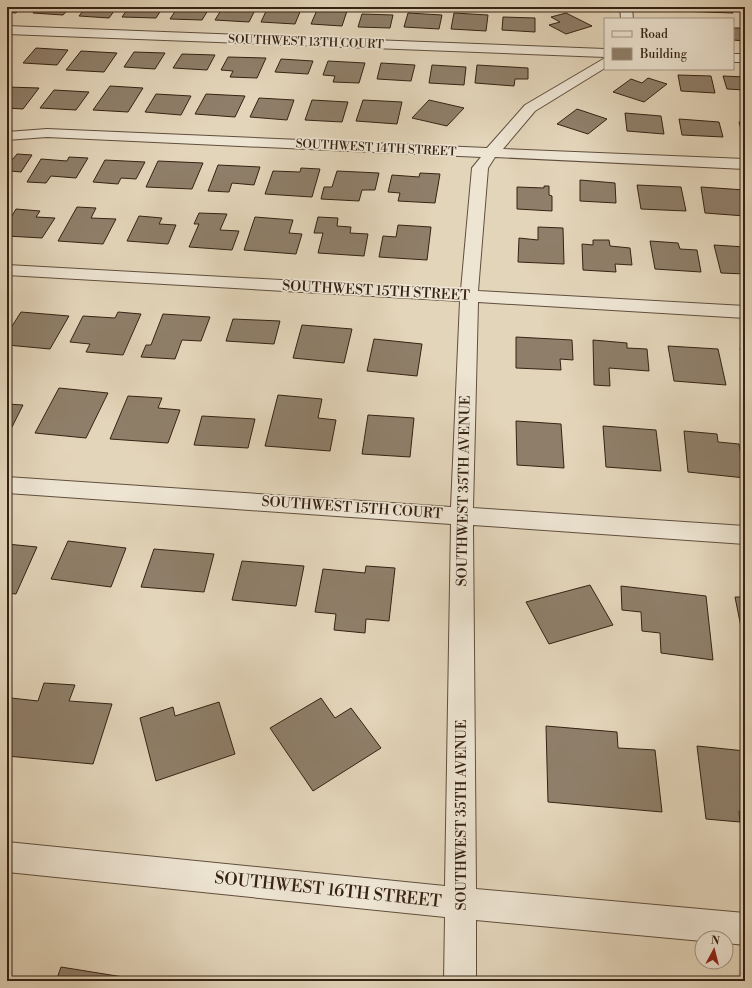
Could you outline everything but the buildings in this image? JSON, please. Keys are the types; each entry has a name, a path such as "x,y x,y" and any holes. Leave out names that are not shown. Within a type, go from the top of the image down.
{"street":[{"path":"626,7 627,18"},
{"name":"SOUTHWEST 13TH COURT","path":"7,30 604,53"},
{"path":"734,58 745,58"},
{"name":"SOUTHWEST 35TH AVENUE","path":"460,981 462,903 462,515 469,296 480,168 530,108 604,63"},
{"name":"SOUTHWEST 14TH STREET","path":"7,136 47,133 745,164"},
{"name":"SOUTHWEST 15TH STREET","path":"7,270 745,312"},
{"name":"SOUTHWEST 15TH COURT","path":"7,485 745,535"},
{"name":"SOUTHWEST 16TH STREET","path":"7,857 462,903 745,928"}]}
